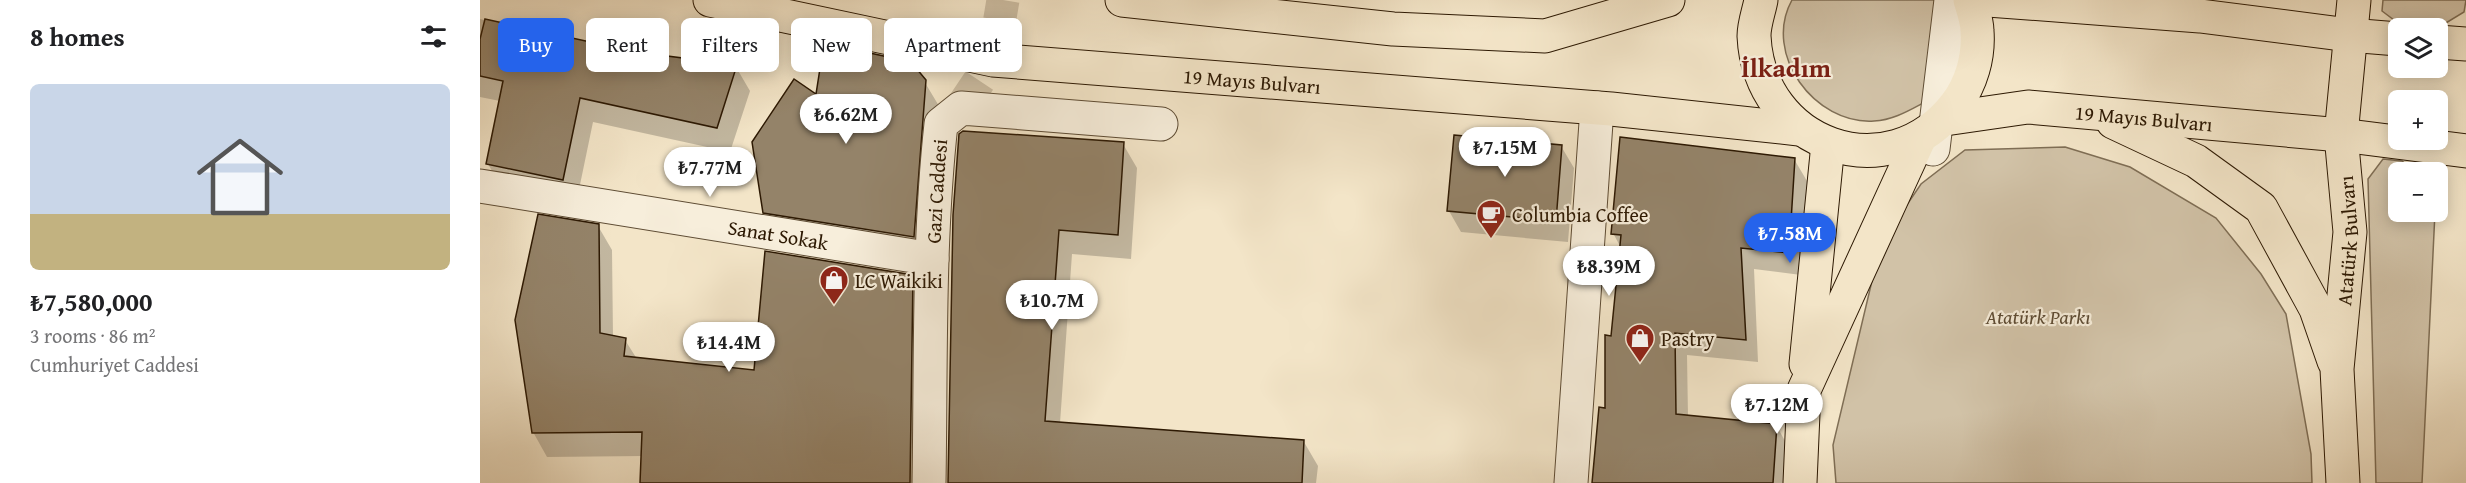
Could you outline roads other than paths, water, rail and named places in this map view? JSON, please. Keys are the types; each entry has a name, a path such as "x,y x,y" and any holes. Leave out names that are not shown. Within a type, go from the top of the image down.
{"main road":[{"name":"19 Mayıs Bulvarı","path":"710,0 993,60 1597,108 1799,129 1827,144 1858,151 1890,148 1933,132 2028,107 2341,135 2466,151"},
{"path":"1122,0 1394,29 1545,36 1668,0"},
{"path":"1761,0 1754,33 1758,70 1774,102 1799,129"},
{"path":"1804,390 1933,132 1964,93 1975,63 1977,31 1971,0"},
{"path":"1988,0 2200,8 2349,35 2388,38"},
{"name":"Atatürk Bulvarı","path":"2343,483 2337,369 2350,232 2341,135 2354,0"},
{"path":"2448,43 2466,44"},
{"path":"2098,114 2196,161 2260,208 2316,309 2337,369"},
{"path":"1800,483 1804,390 1827,144"}],"street":[{"path":"1933,132 1951,0"},
{"name":"Gazi Caddesi","path":"929,483 932,259 935,178 941,124 961,108 1161,124"},
{"path":"1571,483 1597,108"},
{"name":"Sanat Sokak","path":"480,186 932,259"}],"tunnel":[{"path":"961,108 993,60 1003,0"}],"place":[{"name":"Columbia Coffee","path":"1491,240"},
{"name":"LC Waikiki","path":"834,306"},
{"name":"Pastry","path":"1640,364"}],"district":[{"name":"İlkadım","path":"1786,67"}],"park label":[{"name":"Atatürk Parkı","path":"2038,316"}]}
